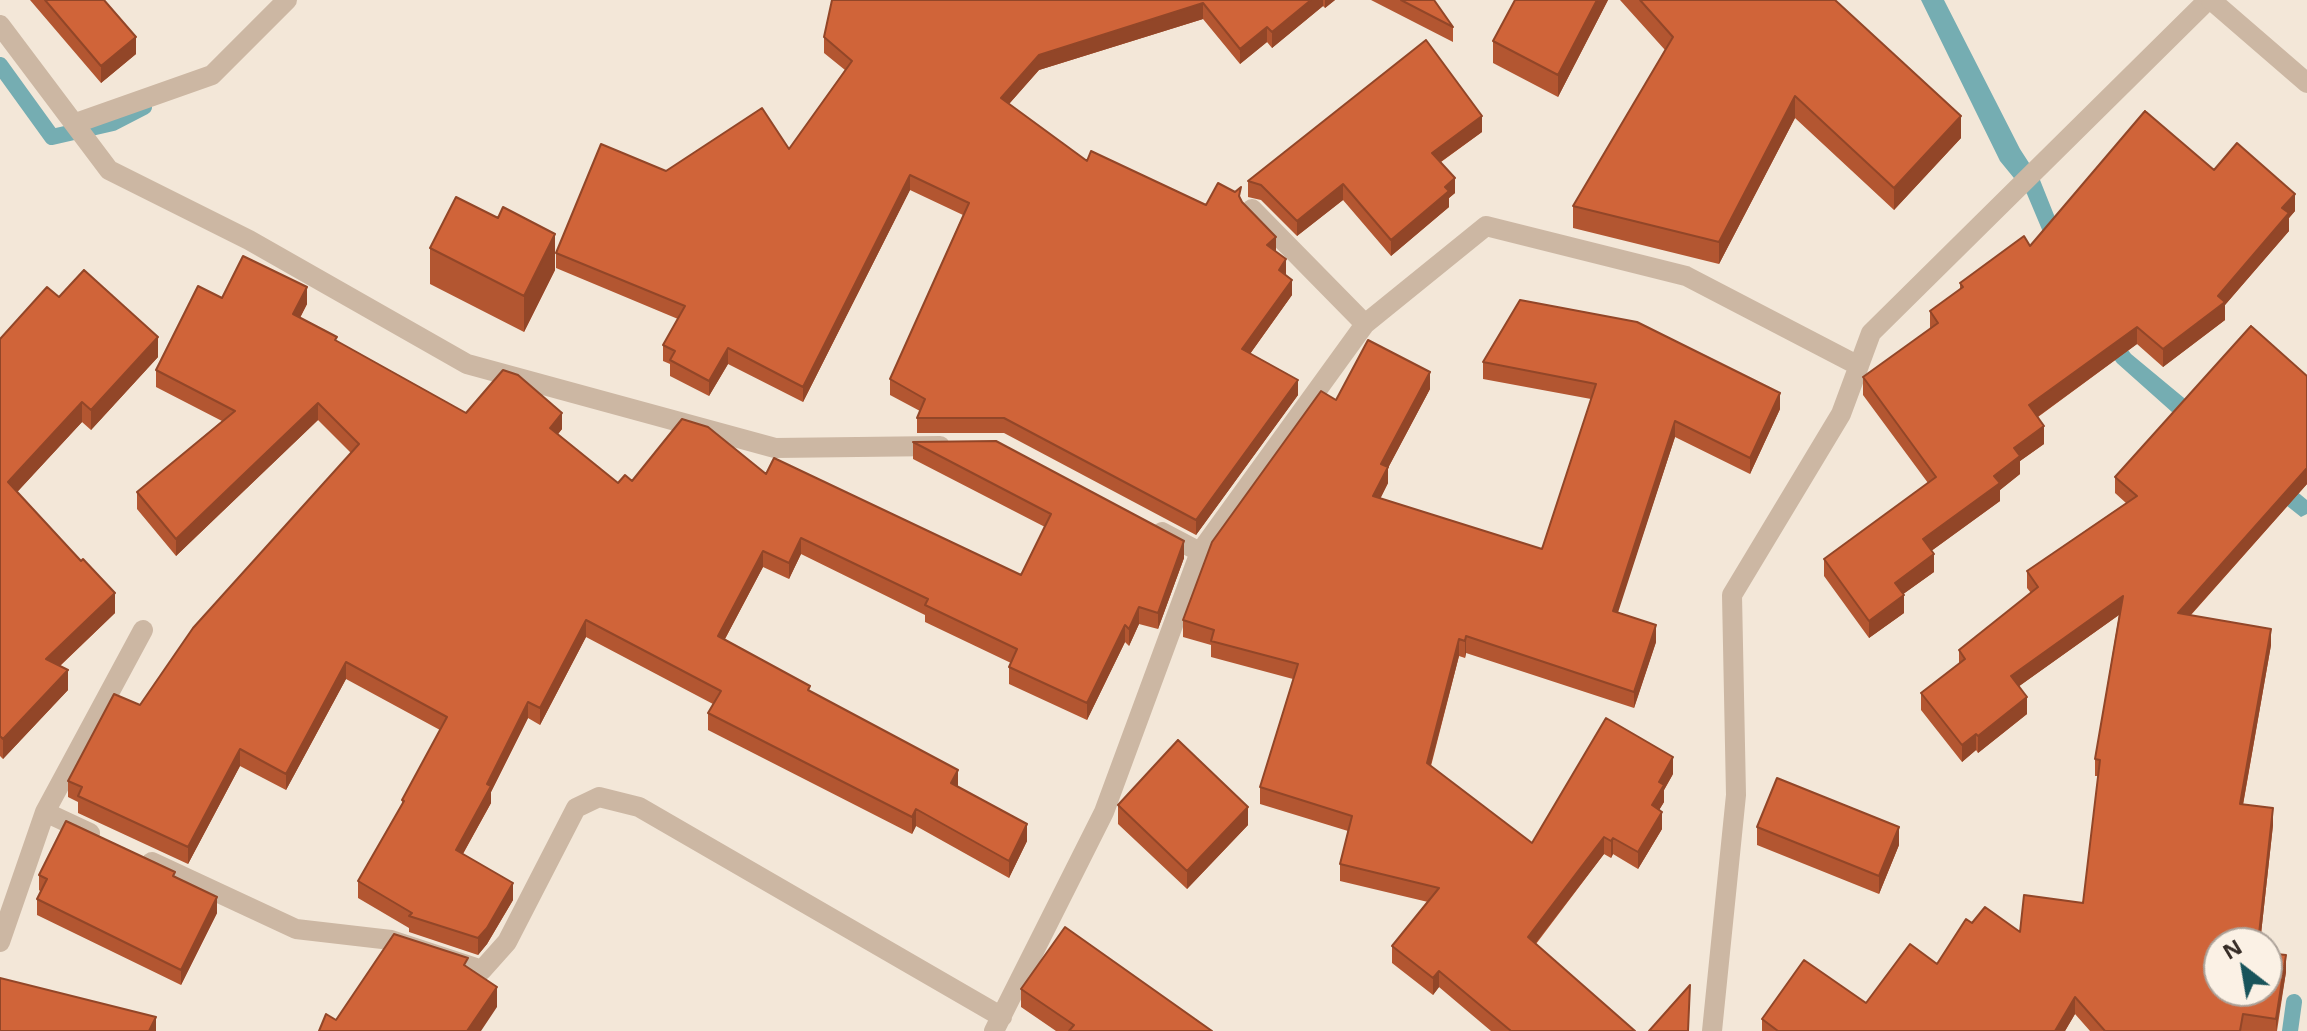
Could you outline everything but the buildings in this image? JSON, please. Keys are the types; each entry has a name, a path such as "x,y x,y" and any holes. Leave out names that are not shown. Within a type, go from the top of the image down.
{"street":[{"path":"76,123 212,75 287,0"},
{"path":"1712,1031 1736,795 1732,595 1841,414 1871,333 2210,0 2307,83"},
{"path":"0,25 109,170 249,240 467,364 775,448 954,446"},
{"path":"1252,209 1365,324"},
{"path":"45,812 296,929 391,940 482,970 507,942 576,808 599,797 639,807 998,1024 1104,812 1200,552 1365,324 1486,226 1686,276 1859,366"},
{"path":"1146,523 1200,552"},
{"path":"0,942 45,812 143,630"}],"water":[{"path":"1921,0 1944,0 2020,149 2040,180 2058,225 2117,336 2131,354 2307,500 2307,514 2301,517 2200,437 2117,363 2102,343 2043,232 2027,194 2000,161"}],"waterway":[{"path":"0,65 52,137 113,123 144,107"},
{"path":"2290,1031 2294,1002"}]}
